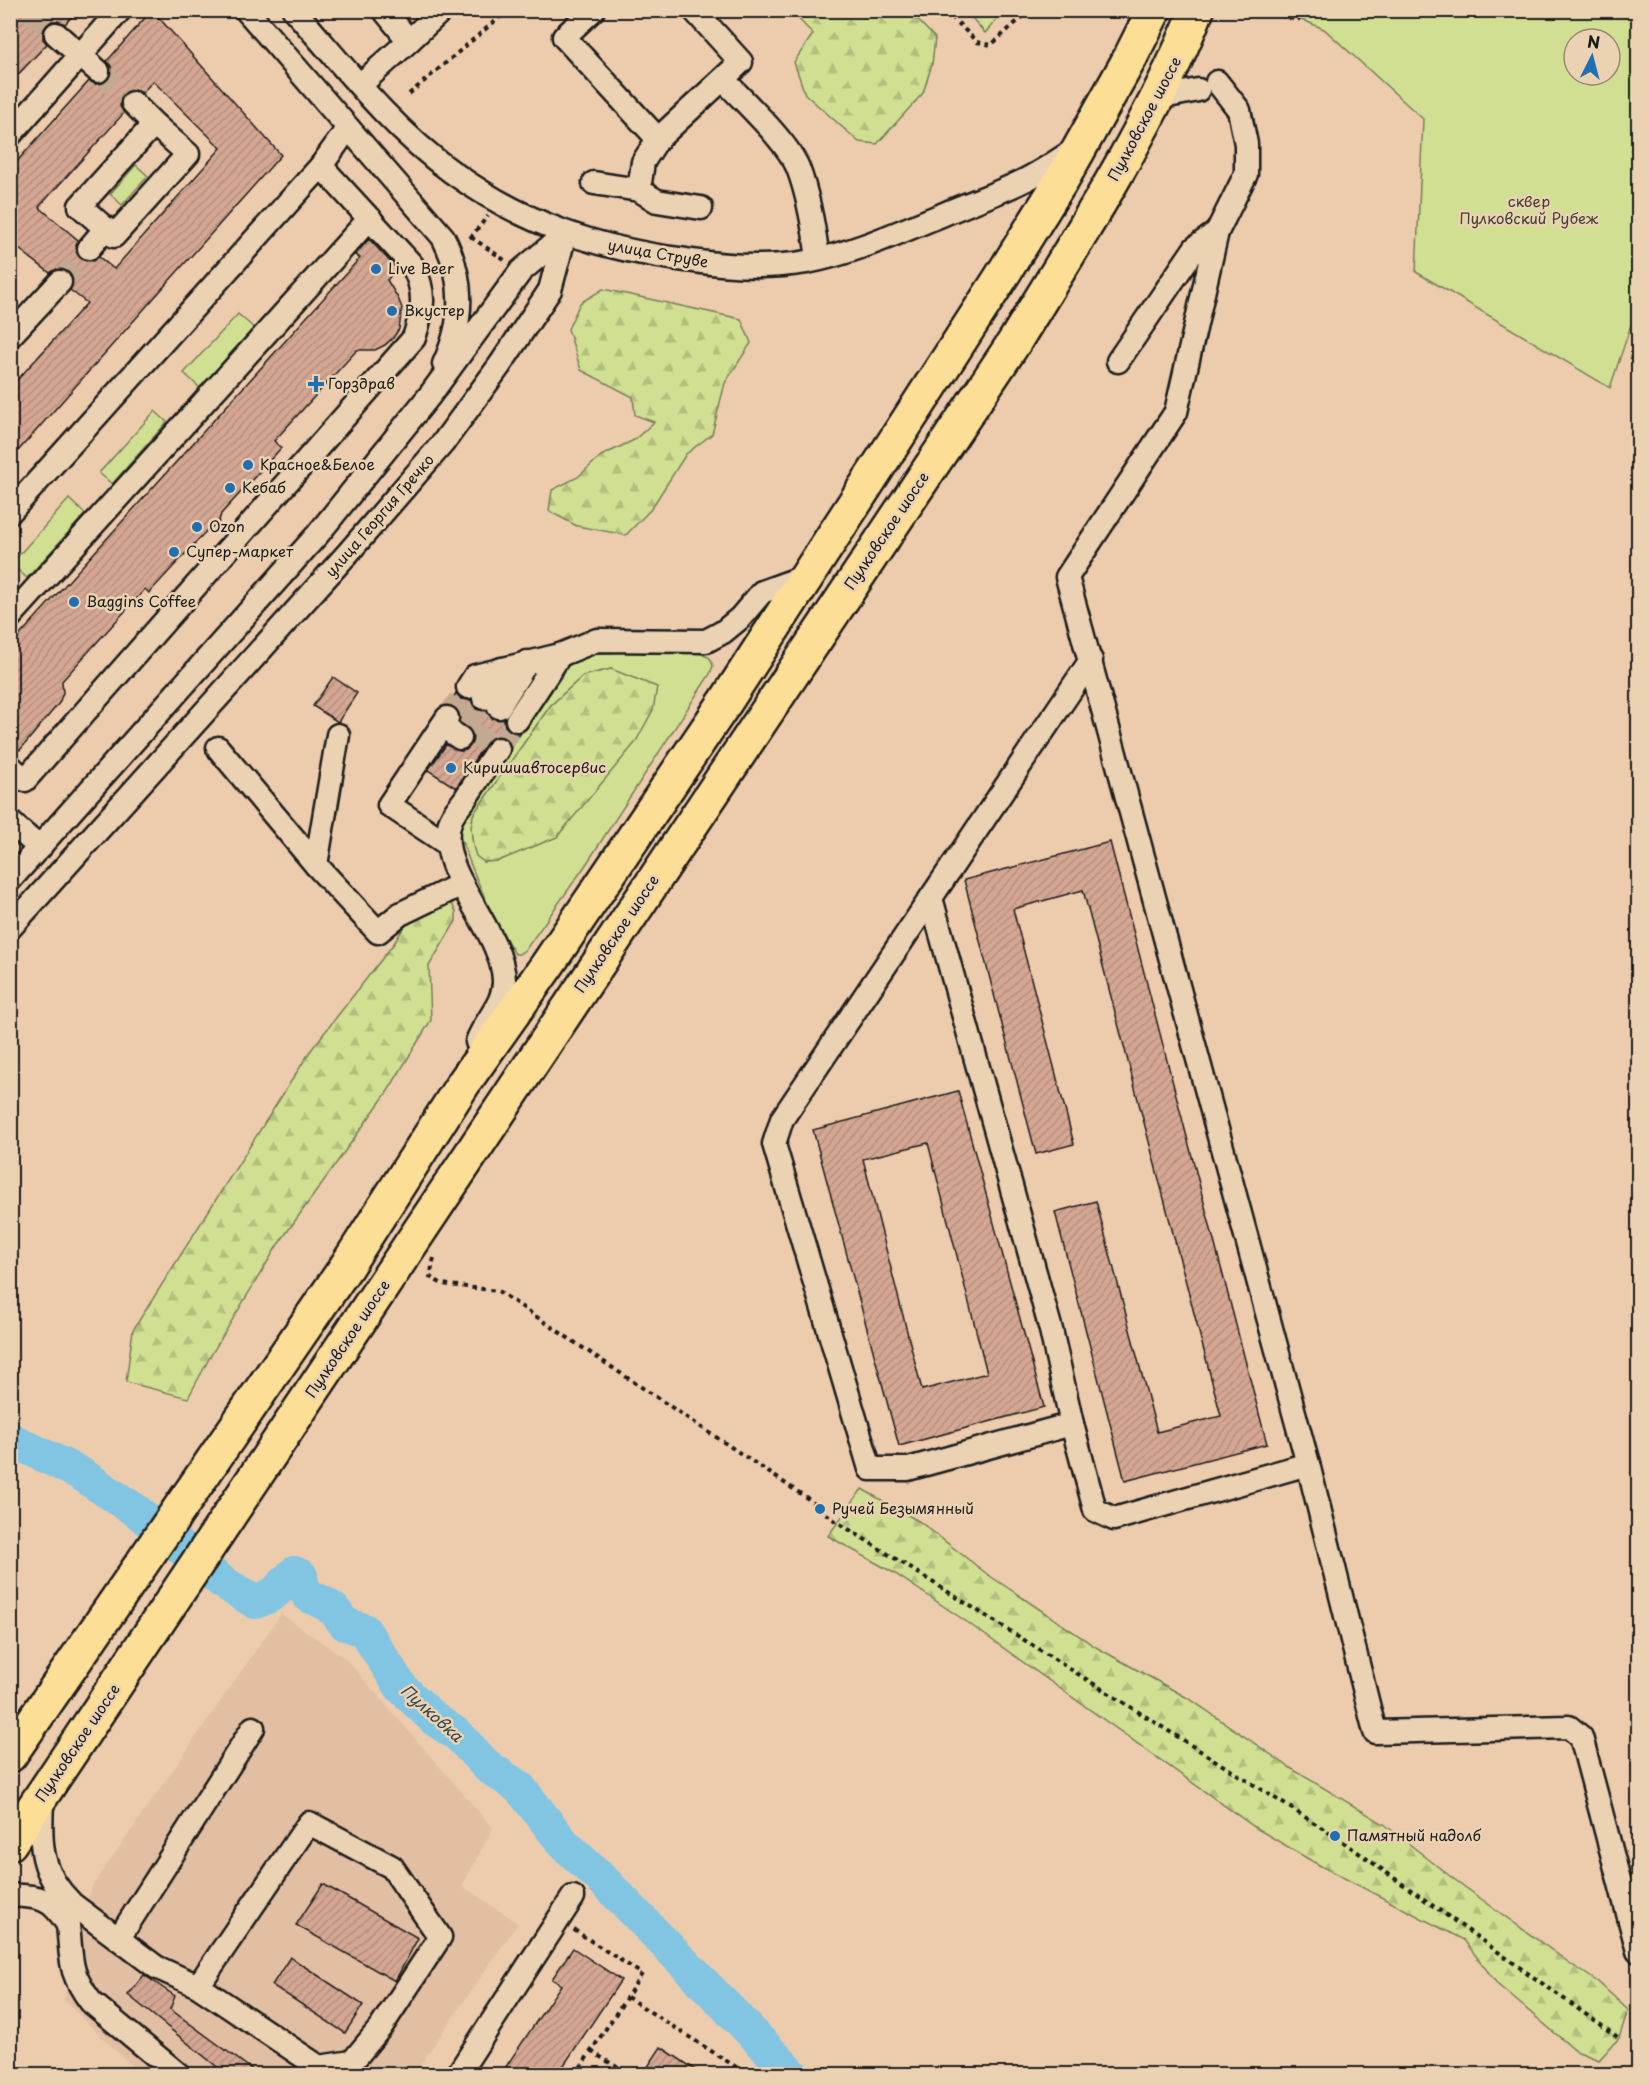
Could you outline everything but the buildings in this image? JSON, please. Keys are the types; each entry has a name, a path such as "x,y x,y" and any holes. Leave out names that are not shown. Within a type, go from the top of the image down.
{"highway":[{"path":"10,1755 346,1267 463,1084 548,964 726,701 1000,279 1083,143 1154,10"},
{"name":"Пулковское шоссе","path":"10,1843 1015,341 1102,198 1158,98 1197,10"}],"street":[{"path":"10,135 120,10"},
{"path":"246,10 443,237 455,264 460,304 452,347 430,395"},
{"name":"улица Струве","path":"294,10 402,132 450,170 500,203 532,220 565,234 626,251 704,263 742,266 777,265 818,259 846,252 1026,180 1083,143"},
{"path":"384,10 409,41"},
{"path":"360,86 442,10"},
{"path":"593,10 564,37 658,139"},
{"path":"639,190 644,162 658,139 741,62 694,10"},
{"path":"56,34 98,71"},
{"path":"723,79 784,146 797,167 812,214 818,259"},
{"path":"1158,98 1208,86 1239,110 1246,144 1246,174 1216,232 1176,412 1067,577 1308,1464 1375,1732 1569,1727 1581,1737 1638,1951"},
{"path":"134,103 188,154 114,236 81,206 154,124"},
{"path":"10,513 321,166 348,128"},
{"path":"10,766 25,780 414,338 420,320 423,294 419,278 412,265 321,166"},
{"path":"594,183 639,190 657,201 701,208"},
{"path":"10,617 370,218"},
{"path":"89,248 106,228"},
{"path":"1118,361 1196,248 1216,232"},
{"path":"10,880 318,534 430,395 521,271 565,234"},
{"name":"улица Георгия Гречко","path":"10,928 348,553 443,443 550,290 565,234"},
{"path":"10,336 60,282"},
{"path":"492,703 502,669 560,655 597,640 706,641 723,633 740,618 762,592 806,576"},
{"path":"492,703 560,655"},
{"path":"1072,1424 908,1469 870,1469 774,1144 782,1119 1090,660"},
{"path":"492,703 527,662"},
{"path":"316,865 338,735"},
{"path":"446,843 388,805 467,738 446,843 462,884 500,958 504,982 498,1005 481,1031 463,1084"},
{"path":"218,747 316,865 378,932 400,914 462,884"},
{"path":"10,822 40,848"},
{"path":"931,898 1051,1330 1072,1424 1095,1509 1114,1519 1308,1464"},
{"path":"119,1938 253,1728"},
{"path":"42,1796 41,1847 44,1863 60,1899 59,1911 68,1926 68,1947 73,1971 91,2002 178,2074"},
{"path":"10,1895 60,1899 119,1938 156,1967 198,1986 319,2067 352,2061 381,2027 440,1937 392,1867 309,1823 198,1986"},
{"path":"458,2074 573,1897"}],"path":[{"path":"409,94 508,10"},
{"path":"945,10 977,42 992,45 1030,10"},
{"path":"1250,13 1264,14 1268,10"},
{"path":"1273,10 1282,16 1297,20 1318,10"},
{"path":"466,243 490,214"},
{"path":"471,237 512,265"},
{"path":"414,1238 435,1252 430,1277 442,1284 498,1291 807,1498 834,1520 1335,1836 1619,2038"},
{"path":"559,1920 642,1974 576,2074"},
{"path":"627,1997 747,2074"},
{"path":"591,2051 628,2074"}],"shaded area":[{"path":"281,1614 345,1658 493,1828 462,1886 518,1923 414,2074 140,2074 64,2000 91,1888"}],"green space":[{"path":"791,11 909,11 935,38 932,64 923,93 877,144 859,142 805,94 794,62 813,34"},
{"path":"966,11 1004,11 985,33"},
{"name":"сквер Пулковский Рубеж","path":"1281,11 1638,11 1638,304 1610,388 1416,272 1423,119 1324,29"},
{"path":"136,165 148,176 122,205 110,194"},
{"path":"603,289 741,319 751,343 725,383 712,434 686,454 651,509 626,535 577,526 549,511 552,490 578,477 601,456 634,440 654,422 635,415 633,397 581,370 568,329 580,303"},
{"path":"238,314 254,328 200,388 184,373"},
{"path":"155,411 167,422 112,484 99,473"},
{"path":"69,499 85,514 27,578 11,564"},
{"path":"615,652 699,653 710,658 713,666 585,866 526,949 515,954 482,892 457,827 462,813 553,674 581,657","holes":["611,669 557,837 498,861 484,862 473,840 473,815 551,705 583,676"]},
{"path":"611,669 657,687 653,710 635,743 557,837 498,861 484,862 476,856 473,846 471,828 473,815 551,705 583,676"},
{"path":"424,894 447,894 456,912 456,921 429,966 431,1020 388,1091 277,1246 211,1355 188,1398 126,1382 133,1330 311,1050 395,942"},
{"path":"862,1489 920,1522 987,1574 1096,1647 1191,1700 1292,1769 1384,1824 1451,1877 1598,1982 1628,2010 1619,2038 1599,2060 1576,2051 1498,1985 1464,1940 1317,1864 1256,1828 964,1620 894,1573 828,1536"}],"waterway":[{"name":"Пулковка","path":"10,1439 81,1474 138,1512 221,1581 255,1602 273,1594 294,1573 301,1576 303,1588 309,1596 334,1610 345,1624 364,1630 401,1687 434,1719 458,1735 487,1766 520,1788 564,1844 607,1884 792,2074"}],"tunnel":[{"path":"30,10 56,34"},
{"path":"98,71 133,103"},
{"path":"60,282 89,248"},
{"path":"447,718 468,687"},
{"path":"464,729 484,698"},
{"path":"474,747 499,707"},
{"path":"498,749 517,720"}],"place":[{"name":"Live Beer","path":"376,269"},
{"name":"Вкустер","path":"392,311"},
{"name":"Горздрав","path":"316,384"},
{"name":"Красное&Белое","path":"248,465"},
{"name":"Кебаб","path":"230,488"},
{"name":"Ozon","path":"197,527"},
{"name":"Супер-маркет","path":"174,552"},
{"name":"Baggins Coffee","path":"74,602"},
{"name":"Киришиавтосервис","path":"451,768"},
{"name":"Ручей Безымянный","path":"820,1509"},
{"name":"Памятный надолб","path":"1335,1836"}]}
